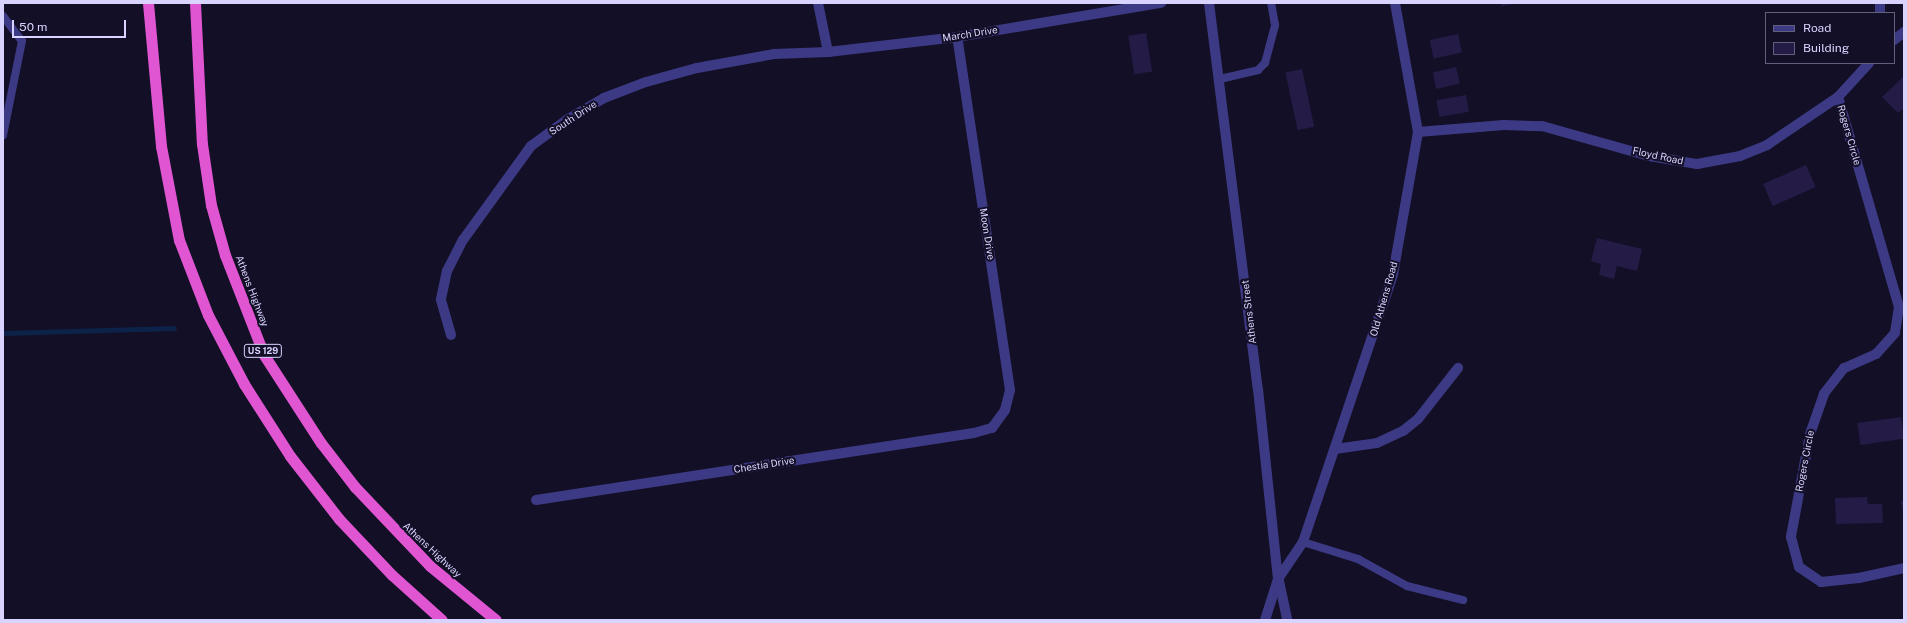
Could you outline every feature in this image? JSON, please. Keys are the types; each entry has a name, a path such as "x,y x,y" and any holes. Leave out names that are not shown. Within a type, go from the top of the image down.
{"highway":[{"name":"US 129","path":"148,3 161,146 179,240 208,315 244,384 290,456 329,506 392,575 442,620"},
{"name":"Athens Highway","path":"195,3 202,144 211,206 227,262 264,355 313,431 355,487 430,566 496,620"}],"street":[{"path":"818,3 828,52"},
{"name":"March Drive","path":"828,52 957,36 1161,3"},
{"name":"Athens Street","path":"1209,3 1220,79 1278,579 1265,620"},
{"name":"Old Athens Road","path":"1278,579 1303,542 1393,274 1418,132 1395,3"},
{"path":"1895,39 1904,32"},
{"name":"Moon Drive","path":"957,36 1010,390 1005,410 992,428"},
{"name":"South Drive","path":"451,335 441,299 447,271 463,240 526,152 537,142 568,119 604,98 646,82 697,68 774,54 828,52"},
{"name":"Floyd Road","path":"1418,132 1504,125 1542,126 1649,156 1697,164 1740,156 1767,145 1838,97 1868,64"},
{"name":"Rogers Circle","path":"1838,97 1899,307 1895,334 1876,354 1844,368 1824,394 1810,434 1791,537 1799,567 1821,582 1859,578 1904,568"},
{"path":"1335,449 1377,443 1403,431 1418,420 1458,368"},
{"name":"Chestia Drive","path":"536,500 974,433 992,428"},
{"path":"1278,579 1286,620"}],"lane":[{"path":"1220,79 1258,70 1265,63 1275,25 1272,3"},
{"path":"3,16 22,40 3,135"},
{"path":"1303,542 1358,559 1407,586 1463,600"}],"building":[{"path":"1501,3 1513,3 1513,4 1502,6"},
{"path":"1146,33 1152,72 1134,74 1128,36"},
{"path":"1458,34 1462,53 1434,59 1430,40"},
{"path":"1456,67 1460,84 1436,89 1433,72"},
{"path":"1302,69 1314,127 1298,130 1285,73"},
{"path":"1904,76 1904,108 1898,113 1882,97"},
{"path":"1466,95 1469,112 1439,117 1436,100"},
{"path":"1806,165 1816,187 1773,206 1763,184"},
{"path":"1597,238 1642,249 1637,271 1617,266 1614,279 1599,275 1601,264 1591,261"},
{"path":"1901,417 1904,439 1860,445 1857,423"},
{"path":"1867,497 1868,504 1882,504 1883,523 1836,524 1835,498"},
{"path":"1901,501 1904,501 1903,512"}],"waterway":[{"path":"3,333 174,328"}]}
